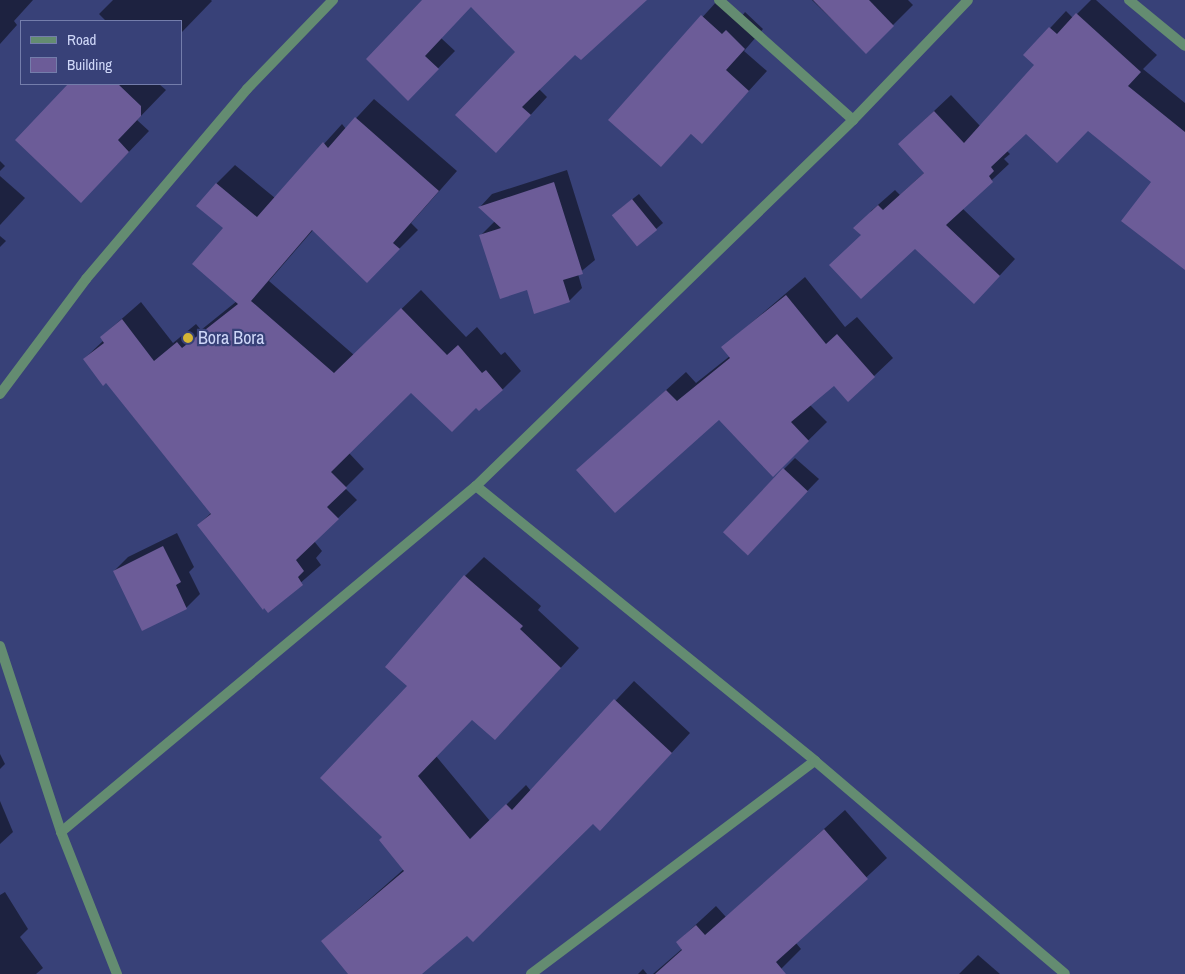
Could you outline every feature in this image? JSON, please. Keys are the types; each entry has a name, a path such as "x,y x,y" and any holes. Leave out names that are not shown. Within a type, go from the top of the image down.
{"street":[{"path":"0,394 86,279 247,89 333,0"},
{"path":"719,0 853,120"},
{"path":"60,832 476,486 853,120 968,0"},
{"path":"1129,0 1185,46"},
{"path":"476,486 815,761 1065,974"},
{"path":"0,646 60,832 117,974"},
{"path":"531,974 815,761"}],"building":[{"path":"422,0 647,0 581,60 575,55 522,107 531,115 496,153 455,115 515,52 471,7 425,56 439,69 408,101 366,59"},
{"path":"813,0 869,0 894,26 866,54"},
{"path":"1076,13 1141,72 1128,86 1185,132 1185,270 1121,221 1151,182 1088,131 1057,163 1026,134 991,167 994,171 989,176 993,182 946,225 1000,276 974,304 915,249 861,299 829,265 861,235 853,228 878,205 883,210 924,173 898,144 934,111 964,143 1034,65 1023,55 1049,27 1057,34"},
{"path":"701,15 722,34 726,30 745,49 726,70 749,91 702,144 691,134 661,167 608,120"},
{"path":"67,85 119,85 141,106 141,116 118,140 129,152 81,203 15,140"},
{"path":"355,117 439,191 393,243 400,249 367,283 312,230 251,301 334,373 401,308 447,355 458,345 482,373 486,370 503,390 479,411 476,408 452,432 411,393 331,472 347,488 327,507 339,519 296,560 304,571 298,577 303,585 268,613 264,608 263,610 197,525 211,514 106,383 103,386 83,359 104,343 100,337 122,319 154,361 177,342 182,348 238,304 192,264 223,228 196,206 216,183 257,217 323,142 328,148"},
{"path":"554,182 583,274 563,280 570,302 534,314 527,290 500,299 479,235 501,228 478,207"},
{"path":"632,199 657,230 637,246 612,215"},
{"path":"786,295 826,344 837,334 875,377 848,402 834,386 791,422 809,441 773,477 719,420 615,513 576,470 666,390 677,401 730,358 721,347"},
{"path":"783,468 808,491 748,556 723,532"},
{"path":"163,546 181,582 176,585 187,609 142,631 113,571"},
{"path":"464,575 523,626 520,629 561,668 495,740 472,720 418,776 470,839 506,804 512,810 614,699 672,753 600,831 593,824 473,942 467,936 422,974 348,974 321,941 404,871 379,840 382,837 320,778 407,686 385,667"},
{"path":"824,829 868,879 776,962 786,974 655,974 682,950 676,942 696,925 705,935"}],"place":[{"name":"Bora Bora","path":"188,338"}]}
